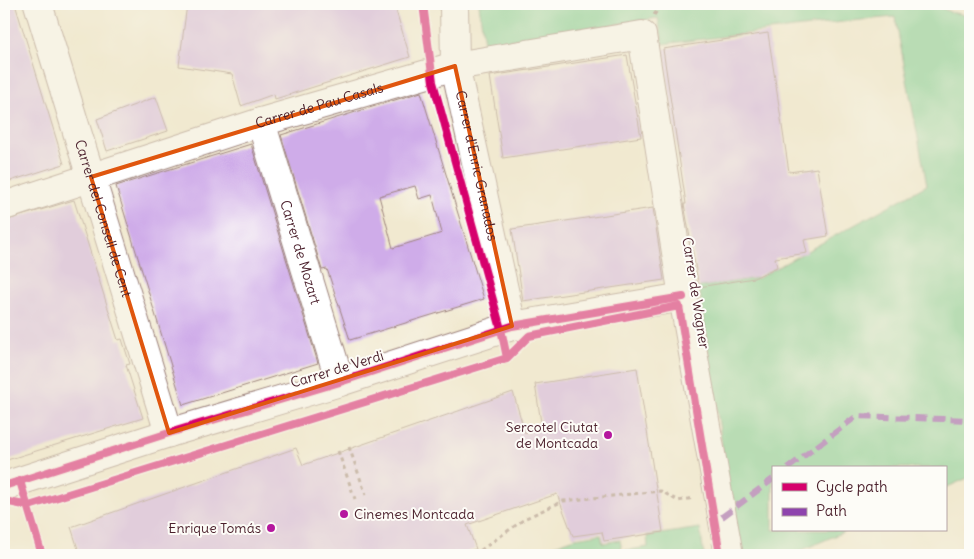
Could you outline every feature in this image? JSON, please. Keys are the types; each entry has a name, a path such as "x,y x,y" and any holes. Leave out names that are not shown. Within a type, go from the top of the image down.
{"street":[{"name":"Carrer del Consell de Cent","path":"38,4 169,433"},
{"name":"Carrer d'Enric Granados","path":"454,4 456,66 512,326"},
{"name":"Carrer de Pau Casals","path":"4,206 262,122 456,66 642,35"},
{"name":"Carrer de Wagner","path":"642,35 683,297 729,555"},
{"name":"Carrer de Mozart","path":"262,122 340,382"},
{"name":"Carrer de Verdi","path":"4,486 169,433 340,382 512,326 683,297"}],"path":[{"path":"349,447 366,495"},
{"path":"338,451 354,499"},
{"path":"474,555 526,518 563,501 661,491 678,501 702,496"}],"highlighted area":[{"path":"455,66 512,326 169,433 91,177"}],"green space":[{"path":"479,4 933,4 950,12 970,16 970,477 946,488 946,466 772,466 772,532 843,532 791,555 738,555 699,287 758,278 927,185 895,17 663,44 658,18 484,44"},
{"path":"700,528 704,555 526,555 575,538 601,534 603,543 620,540 622,551 648,547 647,536"}],"building":[{"path":"4,4 15,4 64,164 4,183"},
{"path":"187,4 394,4 410,57 275,99 274,94 241,106 232,74 179,66"},
{"path":"768,33 789,172 817,168 828,236 804,240 807,253 775,258 777,267 754,278 699,287 684,204 686,204 663,49"},
{"path":"627,55 641,137 503,158 490,76"},
{"path":"421,92 484,299 350,340 327,269 322,270 281,135","holes":["415,186 419,199 432,195 442,233 393,248 379,196"]},
{"path":"156,97 168,131 107,151 97,119"},
{"path":"251,144 318,363 183,405 116,186"},
{"path":"74,200 118,340 122,339 130,364 126,365 143,418 7,460 4,450 4,221"},
{"path":"653,208 664,280 523,301 512,229"},
{"path":"637,368 663,532 604,541 602,532 573,536 557,494 467,525 476,549 458,555 80,555 71,527 296,448 303,465 513,392 525,433 542,429 535,384"}],"marked path":[{"path":"791,466 857,416 970,420"},
{"path":"722,517 772,480"}],"cycle path":[{"path":"4,501 29,506 507,358 501,329 433,82 423,4"},
{"path":"4,486 169,433 340,382 512,326 683,297"},
{"path":"507,358 529,336 679,306 720,555"},
{"path":"20,481 42,555"}],"place":[{"name":"Sercotel Ciutat de Montcada","path":"608,435"},
{"name":"Cinemes Montcada","path":"344,514"},
{"name":"Enrique Tomás","path":"271,528"}]}
